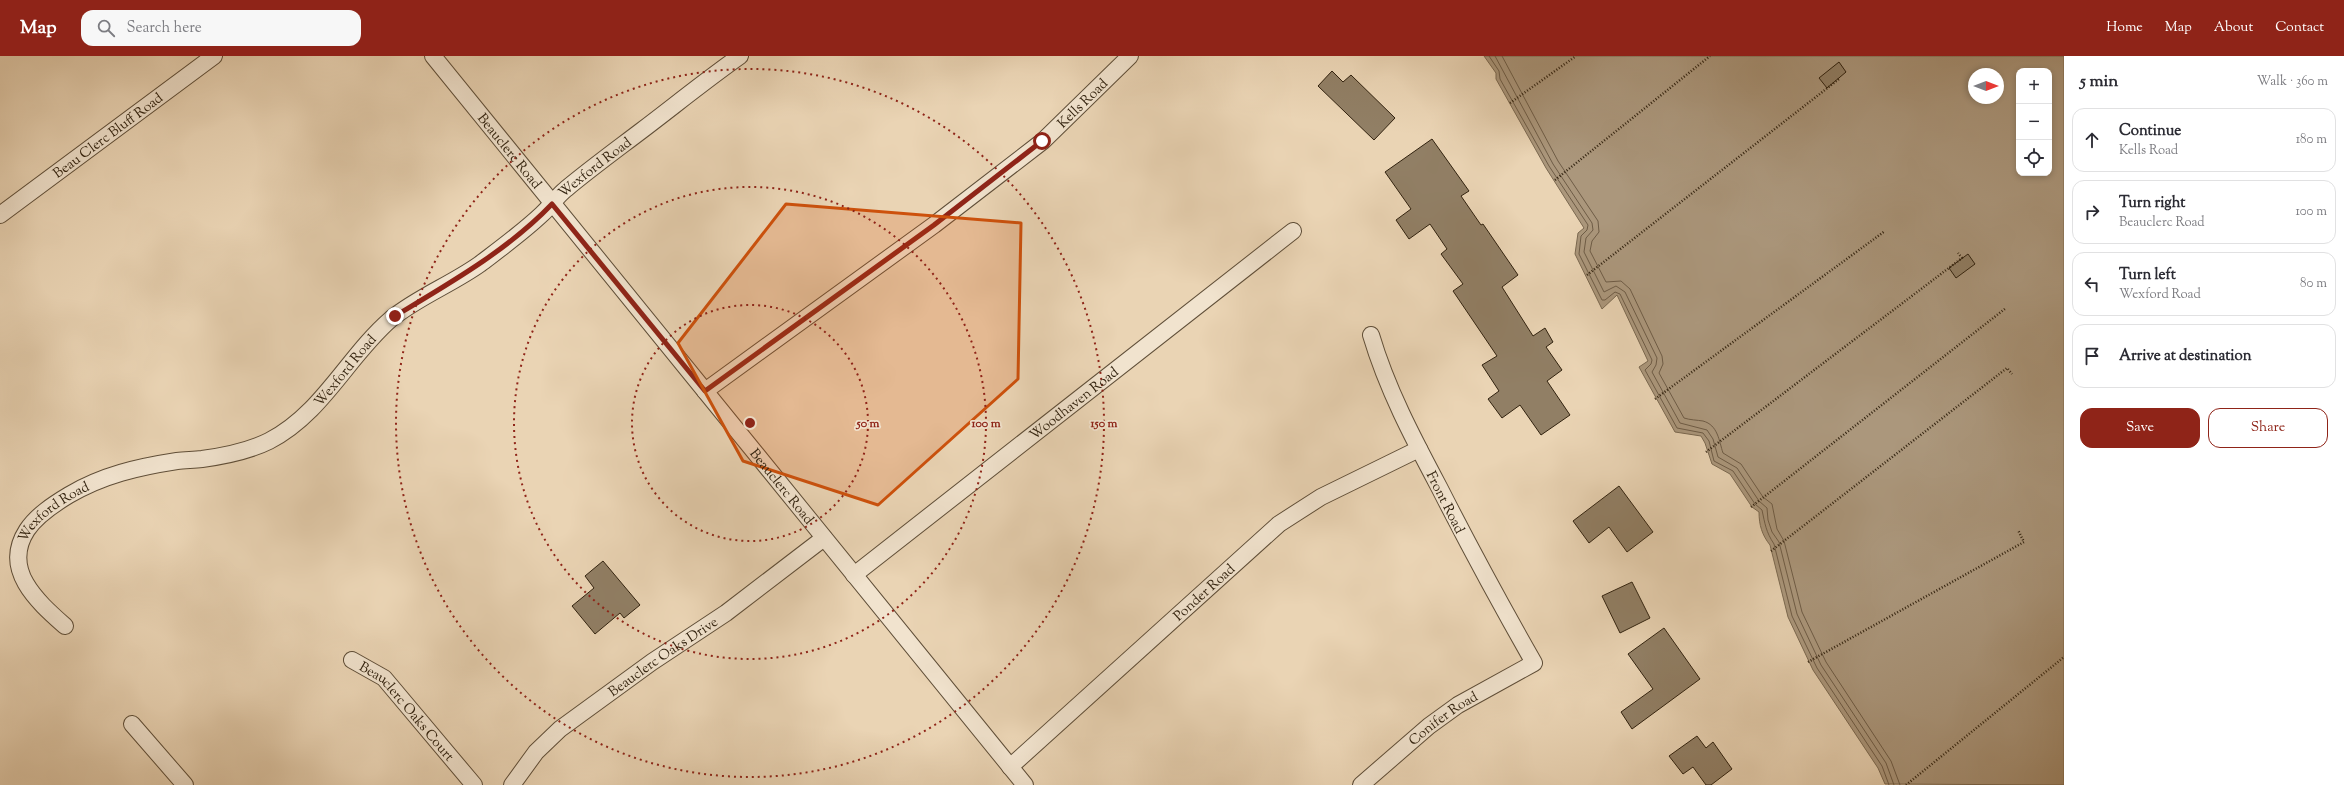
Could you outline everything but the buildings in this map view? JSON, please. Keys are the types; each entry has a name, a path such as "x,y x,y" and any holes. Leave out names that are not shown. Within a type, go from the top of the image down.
{"street":[{"name":"Beau Clerc Bluff Road","path":"0,215 214,56"},
{"name":"Beauclerc Road","path":"433,56 1025,785"},
{"name":"Wexford Road","path":"65,626 32,595 22,579 19,557 22,541 27,531 39,516 54,504 83,487 114,474 180,460 200,460 229,454 269,440 289,428 307,412 367,343 395,316 480,264 543,214 564,190 699,85 740,56"},
{"name":"Kells Road","path":"705,391 934,225 1042,141 1130,56"},
{"name":"Woodhaven Road","path":"854,575 1293,231"},
{"name":"Front Road","path":"1371,335 1382,372 1419,449 1476,558 1534,663"},
{"name":"Ponder Road","path":"1010,767 1279,524 1321,497 1419,449"},
{"name":"Beauclerc Oaks Drive","path":"512,785 536,752 560,729 652,662 726,613 824,538"},
{"name":"Beauclerc Oaks Court","path":"352,660 384,678 474,785"},
{"name":"Conifer Road","path":"1361,785 1458,705 1534,663"},
{"path":"132,724 185,785"}],"path":[{"path":"1510,103 1576,56"},
{"path":"1555,180 1710,56"},
{"path":"1587,275 1839,79"},
{"path":"1655,398 1885,231"},
{"path":"1706,452 1962,258 1958,253"},
{"path":"1751,507 2006,308"},
{"path":"1771,551 2007,368 2012,374"},
{"path":"1808,662 2024,542 2018,530"},
{"path":"1906,785 2064,657"}],"highlighted area":[{"path":"786,204 1021,223 1018,379 878,505 743,461 678,343"}],"water":[{"path":"1484,56 2064,56 2064,785 1885,784 1878,768 1813,670 1788,617 1770,545 1762,530 1759,512 1752,507 1730,474 1712,464 1701,436 1675,432 1639,367 1648,361 1617,295 1602,309 1575,254 1578,233 1584,228 1546,168 1496,79 1496,73"}],"route":[{"path":"395,316 480,264 543,214 552,204 705,391 934,225 1042,141"}]}
